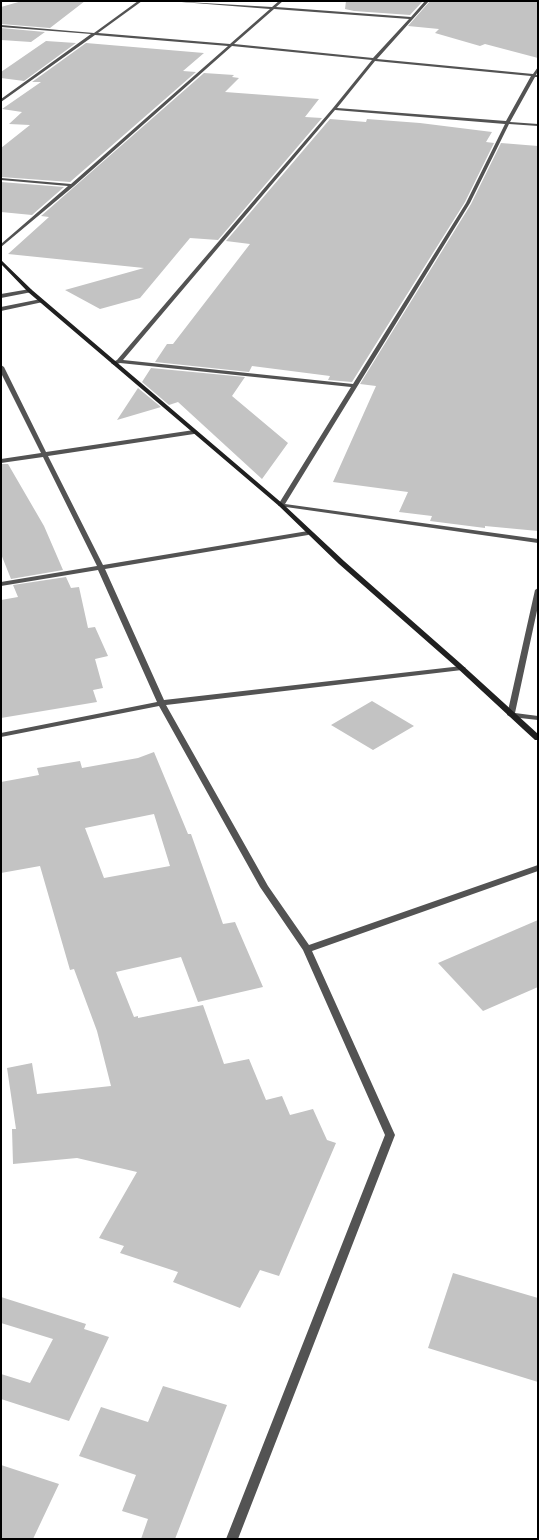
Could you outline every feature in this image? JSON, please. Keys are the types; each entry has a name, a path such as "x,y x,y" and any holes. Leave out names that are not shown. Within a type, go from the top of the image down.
{"main road":[{"path":"1,261 30,291 116,362 194,432 281,505 308,533 462,668 511,715 538,738"}],"street":[{"path":"1,101 140,1"},
{"path":"171,1 412,18"},
{"path":"1,246 281,1"},
{"path":"116,362 334,109 373,61 427,1"},
{"path":"1,26 230,46 536,76"},
{"path":"538,68 536,76 508,122 468,203 281,505 538,541"},
{"path":"334,109 538,125"},
{"path":"1,178 72,185"},
{"path":"1,296 30,291"},
{"path":"1,309 41,300"},
{"path":"116,362 354,386"},
{"path":"1,367 46,454 101,568 161,704 264,887 307,950 390,1135 232,1539"},
{"path":"1,461 194,432"},
{"path":"1,584 308,533"},
{"path":"538,590 511,715 538,718"},
{"path":"1,735 161,704 462,668"},
{"path":"307,950 538,868"}],"building":[{"path":"22,1 85,1 50,28 1,24 1,7"},
{"path":"346,1 423,1 410,15 354,11 345,9"},
{"path":"430,1 538,1 538,58 485,44 480,46 435,33 439,29 408,26"},
{"path":"1,28 45,32 31,42 1,40"},
{"path":"46,41 76,43 24,81 1,78 1,72"},
{"path":"86,43 204,53 183,71 196,72 70,182 1,177 1,148 30,125 9,124 22,112 2,109 41,82 32,82"},
{"path":"204,73 234,75 232,77 239,78 225,92 319,99 305,117 322,118 218,240 190,238 140,298 100,309 65,290 144,268 8,254 49,217 41,216"},
{"path":"330,119 366,122 367,119 420,123 492,132 486,142 494,143 465,202 352,382 328,380 330,376 252,366 249,372 155,362 167,344 173,344 250,244 226,241"},
{"path":"501,143 538,146 538,531 485,526 485,528 430,521 432,516 399,512 408,492 333,482 376,386 360,384 471,204"},
{"path":"1,182 64,187 32,215 1,212"},
{"path":"151,368 245,377 232,396 288,443 262,479 178,402 169,405 142,382"},
{"path":"138,388 161,407 117,420"},
{"path":"1,464 8,464 44,526 63,570 11,579 1,554"},
{"path":"66,577 71,588 79,587 88,628 95,627 108,656 95,659 103,688 93,690 97,702 1,718 1,600 18,597 13,585"},
{"path":"372,701 414,726 373,750 331,725"},
{"path":"154,752 188,834 191,834 223,924 235,922 263,987 198,1002 181,957 116,972 134,1017 138,1016 138,1018 203,1005 224,1064 249,1059 266,1100 282,1096 290,1115 313,1109 327,1140 336,1143 279,1276 260,1270 240,1308 173,1282 178,1272 120,1253 124,1246 99,1238 137,1172 77,1158 13,1164 12,1129 16,1129 7,1068 32,1063 37,1094 111,1086 97,1031 74,969 70,970 40,866 1,873 1,782 39,775 37,768 80,761 82,768 138,758","holes":["154,814 170,866 104,878 85,828"]},
{"path":"538,920 538,987 483,1011 438,963"},
{"path":"453,1273 538,1298 538,1382 428,1348"},
{"path":"1,1297 86,1324 84,1329 109,1337 69,1421 1,1399 1,1374 30,1383 53,1339 1,1323"},
{"path":"163,1386 227,1405 175,1539 141,1539 148,1519 122,1511 136,1475 79,1456 101,1407 148,1422"},
{"path":"1,1465 59,1484 33,1539 1,1539"}]}
